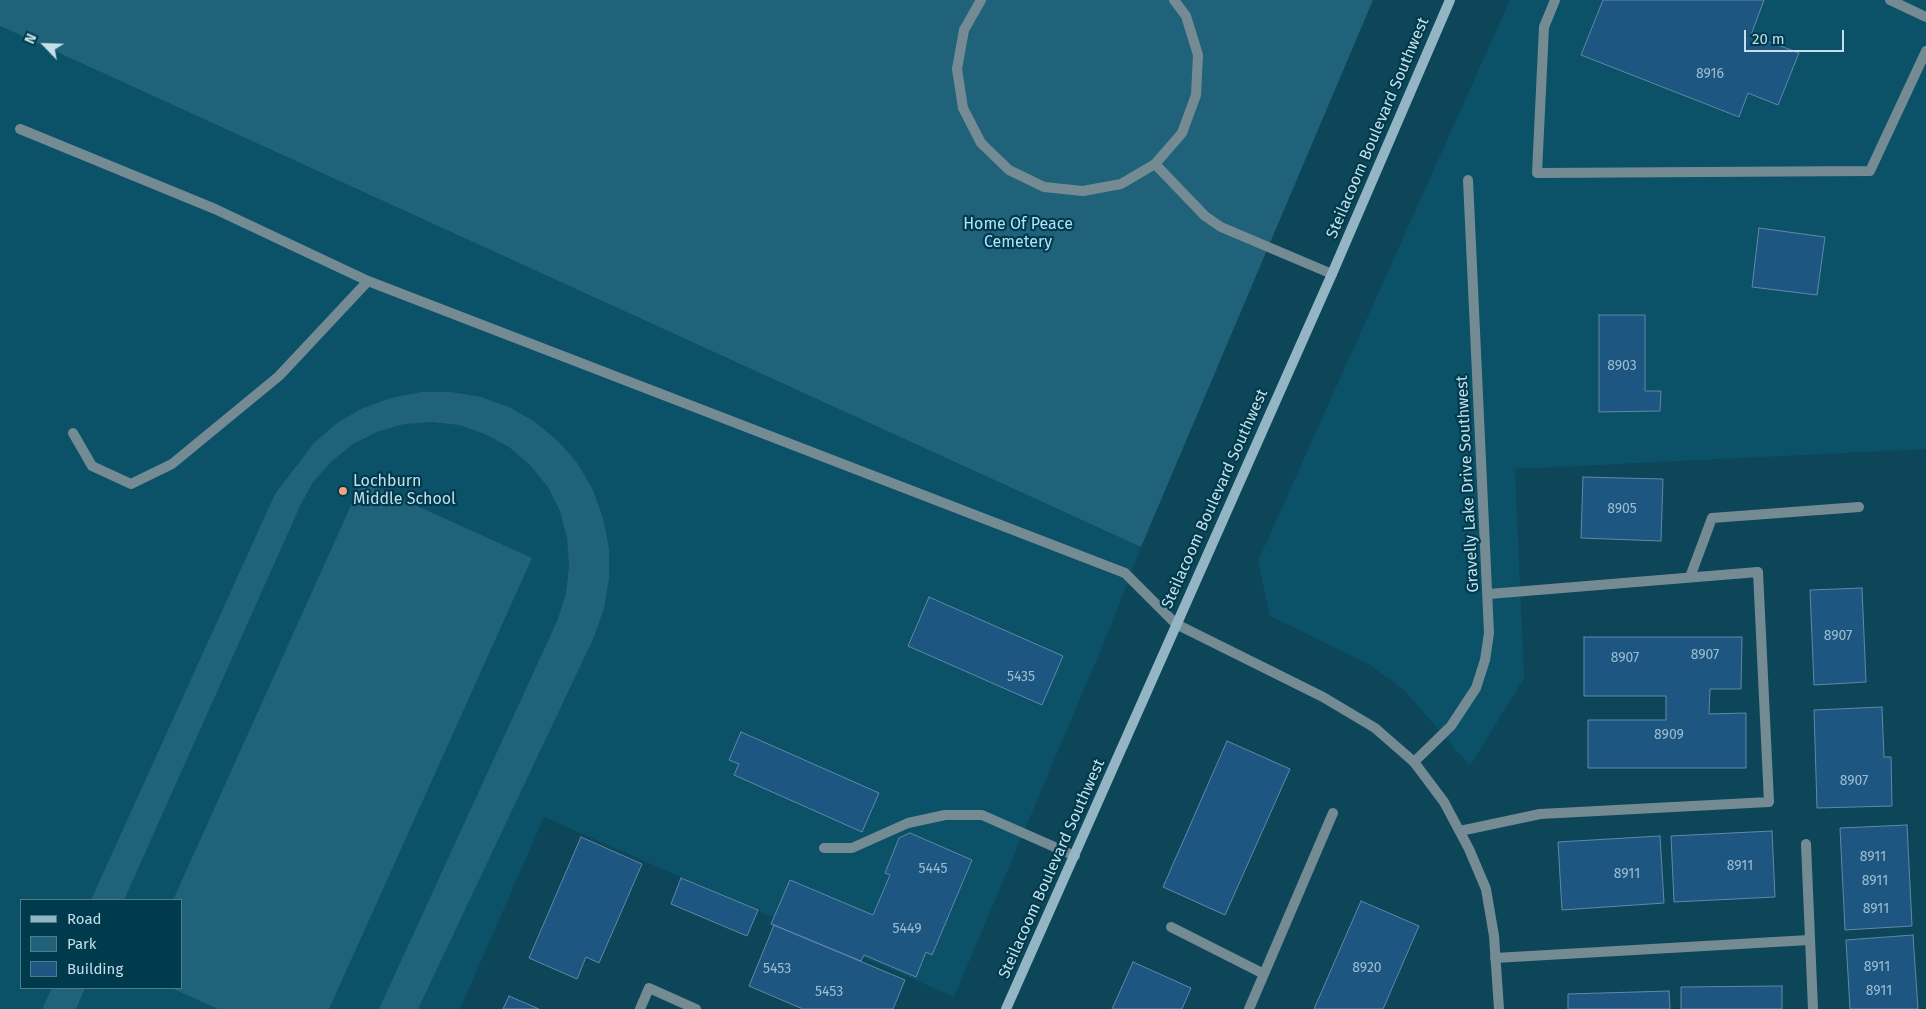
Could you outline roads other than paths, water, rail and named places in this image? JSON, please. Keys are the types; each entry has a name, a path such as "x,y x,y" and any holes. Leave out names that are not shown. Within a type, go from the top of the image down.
{"main road":[{"name":"Steilacoom Boulevard Southwest","path":"1006,1009 1332,274 1450,0"}],"street":[{"path":"981,0 964,30 957,69 963,108 981,143 1009,170 1044,187 1083,192 1121,184 1155,164 1182,133 1196,95 1198,55 1186,16 1174,0"},
{"path":"1555,0 1544,27 1536,173 1870,171 1926,51"},
{"path":"1890,0 1926,17"},
{"path":"20,129 215,209 368,281 1125,573 1176,624 1323,697 1375,728 1414,762 1444,802 1486,889 1494,936 1499,1009"},
{"path":"1155,164 1205,216 1221,227 1332,274"},
{"name":"Gravelly Lake Drive Southwest","path":"1414,762 1451,726 1476,688 1485,660 1489,633 1468,180"},
{"path":"72,433 92,466 131,484 172,464 279,376 368,281"},
{"path":"1690,577 1712,518 1859,507"},
{"path":"1460,832 1540,814 1769,802 1758,572 1488,594"},
{"path":"1249,1009 1333,813"},
{"path":"824,848 852,848 908,823 945,815 982,815 1075,856"},
{"path":"1806,844 1813,1009"},
{"path":"1171,927 1264,974"},
{"path":"1495,958 1809,940"},
{"path":"640,1009 649,988 696,1009"}],"place":[{"name":"Lochburn Middle School","path":"343,491"}],"park label":[{"name":"Home Of Peace Cemetery","path":"1018,234"}]}
